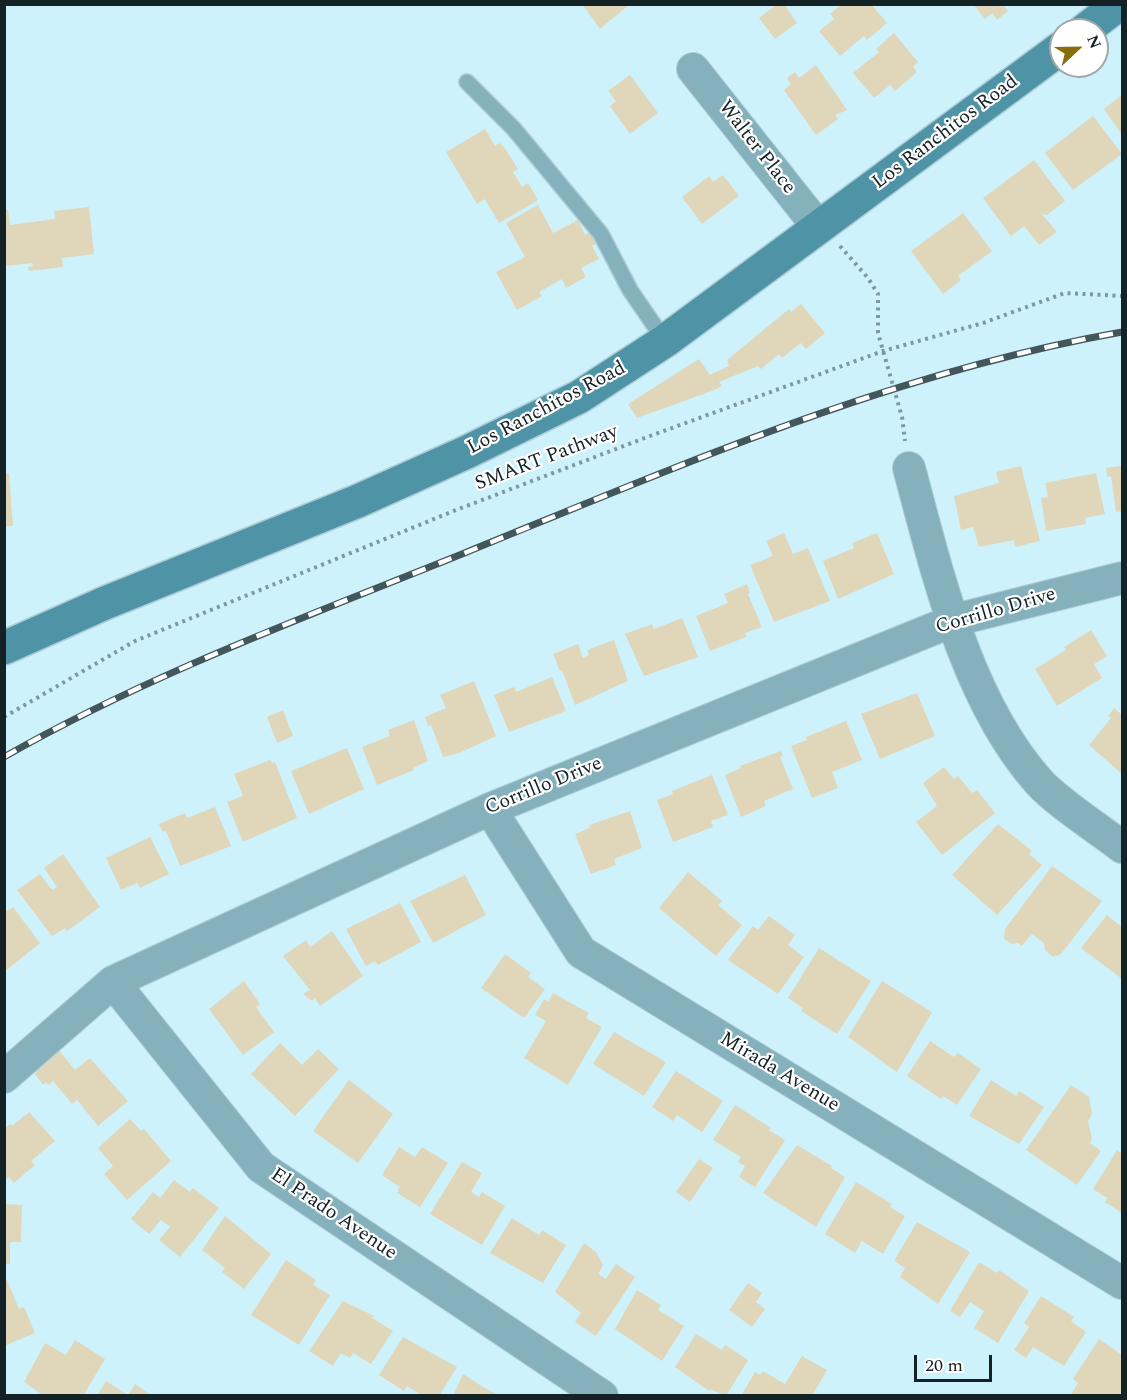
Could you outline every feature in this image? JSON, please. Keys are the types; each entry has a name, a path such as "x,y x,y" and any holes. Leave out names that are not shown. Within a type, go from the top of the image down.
{"main road":[{"path":"1101,18 1119,4"},
{"name":"Los Ranchitos Road","path":"4,648 105,603 358,501 467,452 579,396 665,341 1049,57"}],"street":[{"name":"Walter Place","path":"693,69 824,224"},
{"path":"909,468 942,591 981,693 1008,739 1040,784 1122,847"},
{"name":"Corrillo Drive","path":"4,1077 113,982 490,808 955,620 1122,578"},
{"name":"Mirada Avenue","path":"490,808 581,952 1122,1283"},
{"name":"El Prado Avenue","path":"113,982 261,1167 602,1395"}],"lane":[{"path":"467,82 514,129 601,234 630,290 665,341"}],"path":[{"path":"824,224 868,278 878,294 878,333 902,417 909,468"},
{"name":"SMART Pathway","path":"4,717 135,641 456,510 883,351 983,324 1065,293 1122,296"}],"building":[{"path":"582,4 630,4 600,29"},
{"path":"777,4 784,4 797,23 775,39 759,18"},
{"path":"842,4 871,4 887,23 867,40 864,36 840,56 819,31 834,19 830,14"},
{"path":"973,4 1002,4 1008,11 997,20 992,13 985,19"},
{"path":"894,33 918,62 913,67 917,72 895,91 890,85 874,98 853,73 879,52 876,49"},
{"path":"816,65 847,110 835,115 838,119 816,135 784,90 791,84 787,78 795,72 799,78"},
{"path":"630,75 658,113 630,134 610,106 616,101 608,91"},
{"path":"1122,95 1122,135 1104,109"},
{"path":"1093,116 1122,154 1073,190 1045,153"},
{"path":"485,129 495,146 500,143 506,150 518,169 513,172 522,187 528,183 538,200 499,223 485,199 477,204 446,152"},
{"path":"1034,160 1065,201 1047,215 1042,214 1057,232 1039,245 1024,226 1011,236 983,198"},
{"path":"723,175 739,196 702,224 682,197 709,176 713,182"},
{"path":"538,205 553,233 578,220 585,235 590,232 596,244 592,246 599,259 581,268 586,277 566,288 562,279 539,292 542,296 517,310 496,272 525,257 506,223"},
{"path":"89,207 94,254 62,258 63,267 29,271 28,267 33,266 32,263 4,266 4,210 8,210 10,225 55,219 54,211"},
{"path":"963,213 992,251 958,276 961,280 943,294 911,251"},
{"path":"801,304 825,333 806,349 801,343 782,358 779,354 761,369 758,366 719,382 722,386 712,391 637,418 628,404 699,359 710,375 729,366 727,360 789,309 791,312"},
{"path":"1021,466 1040,541 1015,547 1014,540 979,547 973,527 961,530 954,496 999,483 996,472"},
{"path":"1122,466 1122,511 1116,512 1111,476 1107,477 1106,468"},
{"path":"9,473 13,526 4,526 4,474"},
{"path":"1096,473 1105,514 1085,518 1086,524 1046,531 1041,498 1048,497 1045,483"},
{"path":"784,533 793,554 808,548 830,601 774,622 750,565 773,556 766,541"},
{"path":"877,533 894,574 838,599 823,561 854,548 852,543"},
{"path":"747,584 750,593 748,594 762,627 745,633 746,637 710,651 696,616 728,603 724,594"},
{"path":"682,618 698,657 644,676 625,634 652,624 654,629"},
{"path":"1091,630 1107,656 1094,664 1102,678 1057,706 1035,669 1066,650 1064,647"},
{"path":"614,640 628,681 575,705 562,670 560,671 553,654 578,644 583,658 589,655 587,650"},
{"path":"552,677 566,711 509,732 494,695 514,687 516,692"},
{"path":"474,681 496,736 459,753 443,757 431,725 428,726 425,717 446,708 440,695"},
{"path":"917,693 935,736 880,759 861,714"},
{"path":"1114,708 1122,715 1122,774 1089,745 1111,718 1108,716"},
{"path":"283,710 293,736 277,743 267,717"},
{"path":"414,720 428,761 413,768 414,770 377,785 362,747 390,736 388,730"},
{"path":"846,721 862,760 832,772 838,788 812,798 791,746 807,740 806,737"},
{"path":"347,748 364,789 309,814 291,771"},
{"path":"781,751 783,756 780,757 793,789 764,801 766,806 741,817 725,775 741,768 740,766"},
{"path":"270,760 272,763 275,762 297,818 243,842 227,802 243,796 234,774"},
{"path":"944,767 954,779 958,776 972,793 977,790 995,813 942,855 916,822 937,806 923,783"},
{"path":"712,775 728,815 711,821 713,827 673,842 657,800 673,794 672,791"},
{"path":"215,807 231,846 180,866 166,831 163,832 159,824 185,813 187,818"},
{"path":"630,811 642,848 614,859 616,865 591,874 575,834 590,828 589,825"},
{"path":"998,824 1032,851 1029,854 1042,865 997,915 952,875"},
{"path":"150,837 169,874 140,888 137,883 121,890 106,858"},
{"path":"63,854 100,907 67,931 65,928 52,936 17,890 40,874 52,890 57,887 44,868"},
{"path":"1052,866 1102,901 1061,954 1053,957 1045,950 1044,943 1032,934 1022,946 1004,939 1005,929"},
{"path":"688,872 722,901 718,905 742,925 716,956 659,908"},
{"path":"465,875 486,915 433,943 410,901"},
{"path":"400,903 421,942 378,965 375,961 366,966 346,929"},
{"path":"13,907 40,943 4,972 4,913"},
{"path":"1107,915 1122,927 1121,978 1081,948"},
{"path":"769,916 795,935 788,945 804,957 778,994 728,960 753,926 758,930"},
{"path":"332,931 363,976 320,1006 315,998 312,1001 303,994 310,990 283,956 306,940 310,947"},
{"path":"819,948 871,981 837,1034 801,1011 803,1008 788,998"},
{"path":"505,954 531,973 528,977 545,989 524,1018 481,988"},
{"path":"244,981 260,1004 256,1007 274,1032 243,1055 209,1009"},
{"path":"882,981 932,1012 897,1072 848,1037"},
{"path":"553,993 589,1013 586,1018 602,1027 568,1085 524,1058 546,1021 535,1015 544,999 548,1002"},
{"path":"614,1032 666,1062 644,1096 593,1064"},
{"path":"930,1041 954,1057 958,1053 981,1069 957,1105 943,1096 941,1099 907,1076"},
{"path":"280,1043 302,1065 318,1049 339,1069 295,1116 251,1074"},
{"path":"58,1049 75,1070 90,1058 128,1101 98,1126 77,1100 72,1104 53,1081 48,1085 46,1082 43,1085 35,1074 37,1072 35,1070"},
{"path":"676,1071 723,1101 702,1132 677,1115 673,1121 652,1107"},
{"path":"349,1080 393,1114 358,1163 313,1131"},
{"path":"991,1080 1016,1096 1019,1091 1044,1107 1019,1144 969,1116"},
{"path":"1071,1085 1089,1097 1092,1114 1088,1121 1092,1139 1090,1143 1101,1151 1077,1185 1026,1150"},
{"path":"735,1105 771,1128 769,1130 785,1140 755,1187 739,1177 745,1166 738,1162 741,1157 713,1140"},
{"path":"29,1112 55,1141 31,1161 35,1165 14,1183 9,1177 4,1181 4,1129 10,1124 12,1126"},
{"path":"130,1119 141,1131 144,1129 171,1161 127,1200 104,1174 113,1166 98,1148"},
{"path":"797,1145 832,1166 831,1168 845,1177 816,1227 763,1193"},
{"path":"399,1147 415,1157 422,1147 448,1163 420,1207 397,1193 400,1187 382,1175"},
{"path":"1117,1150 1122,1154 1122,1213 1105,1202 1107,1198 1093,1189"},
{"path":"699,1159 713,1168 690,1202 676,1192"},
{"path":"462,1162 482,1173 471,1192 479,1197 482,1192 505,1206 482,1245 430,1214"},
{"path":"174,1180 190,1192 193,1188 219,1208 180,1257 159,1240 170,1227 161,1220 149,1234 131,1219 153,1192 160,1198"},
{"path":"856,1182 892,1204 890,1207 905,1216 883,1254 862,1241 855,1253 825,1234"},
{"path":"4,1204 22,1205 21,1242 10,1242 10,1264 4,1264"},
{"path":"225,1216 271,1254 244,1289 222,1272 225,1268 202,1250"},
{"path":"512,1218 539,1235 542,1230 566,1245 543,1283 490,1253"},
{"path":"917,1222 970,1252 938,1304 900,1277 905,1268 894,1261"},
{"path":"584,1243 596,1252 603,1265 598,1274 606,1279 616,1264 635,1277 596,1336 575,1322 581,1313 555,1292"},
{"path":"286,1260 316,1280 313,1285 330,1295 299,1345 251,1315"},
{"path":"979,1262 997,1273 999,1270 1029,1291 998,1343 974,1328 984,1311 970,1302 960,1317 950,1311"},
{"path":"7,1280 19,1309 24,1307 35,1333 4,1346 4,1281"},
{"path":"748,1283 762,1293 756,1302 765,1309 752,1327 729,1310"},
{"path":"637,1290 661,1305 658,1310 684,1326 662,1361 615,1329"},
{"path":"1041,1296 1074,1317 1071,1321 1086,1332 1064,1366 1033,1347 1026,1358 1014,1350 1029,1327 1024,1323"},
{"path":"343,1301 374,1316 372,1318 393,1331 371,1364 353,1353 350,1358 341,1353 333,1366 309,1351"},
{"path":"696,1334 722,1350 725,1345 748,1360 726,1396 710,1389 709,1391 675,1367"},
{"path":"403,1337 457,1367 439,1396 423,1396 407,1386 404,1391 379,1375"},
{"path":"1099,1339 1122,1355 1122,1396 1070,1396 1078,1383 1073,1379"},
{"path":"75,1340 105,1359 83,1396 44,1396 24,1382 45,1343 66,1355"},
{"path":"802,1356 827,1370 812,1396 741,1396 755,1372 760,1375 763,1371 785,1384"},
{"path":"463,1374 483,1387 500,1396 453,1396"},
{"path":"106,1381 128,1395 135,1384 152,1396 97,1396"}],"railway":[{"path":"4,757 116,698 232,647 789,424 954,371 1037,349 1122,332"}]}
